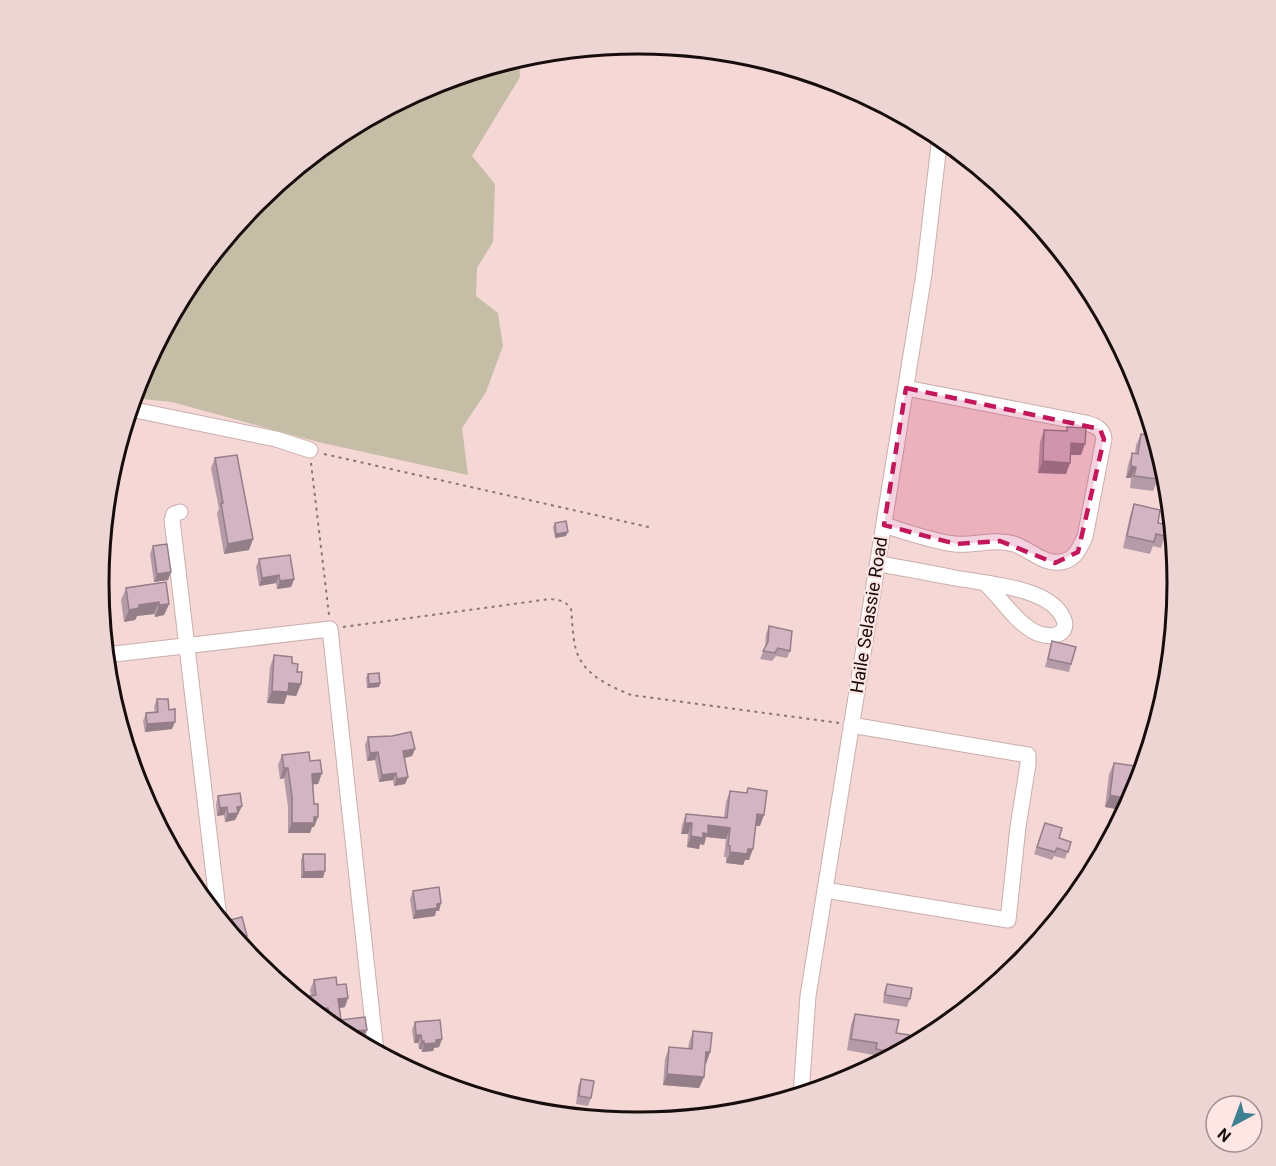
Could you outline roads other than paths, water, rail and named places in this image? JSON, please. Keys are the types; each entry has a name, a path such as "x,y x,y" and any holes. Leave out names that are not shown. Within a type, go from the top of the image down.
{"street":[{"name":"Haile Selassie Road","path":"801,1086 808,996 924,274 939,148"},
{"path":"884,525 957,544 1000,541 1017,545 1054,563 1068,561 1078,552 1085,537 1104,439 1104,433 1100,429 1086,423 906,388"},
{"path":"138,411 276,438 310,450"},
{"path":"180,512 174,514 172,520 217,904"},
{"path":"879,564 1002,585 1042,599 1058,609 1065,624 1063,630 1059,635 1051,637 1038,634 1026,627 985,583"},
{"path":"114,654 330,629 375,1042"},
{"path":"825,890 1008,920 1028,755 851,725"}]}
